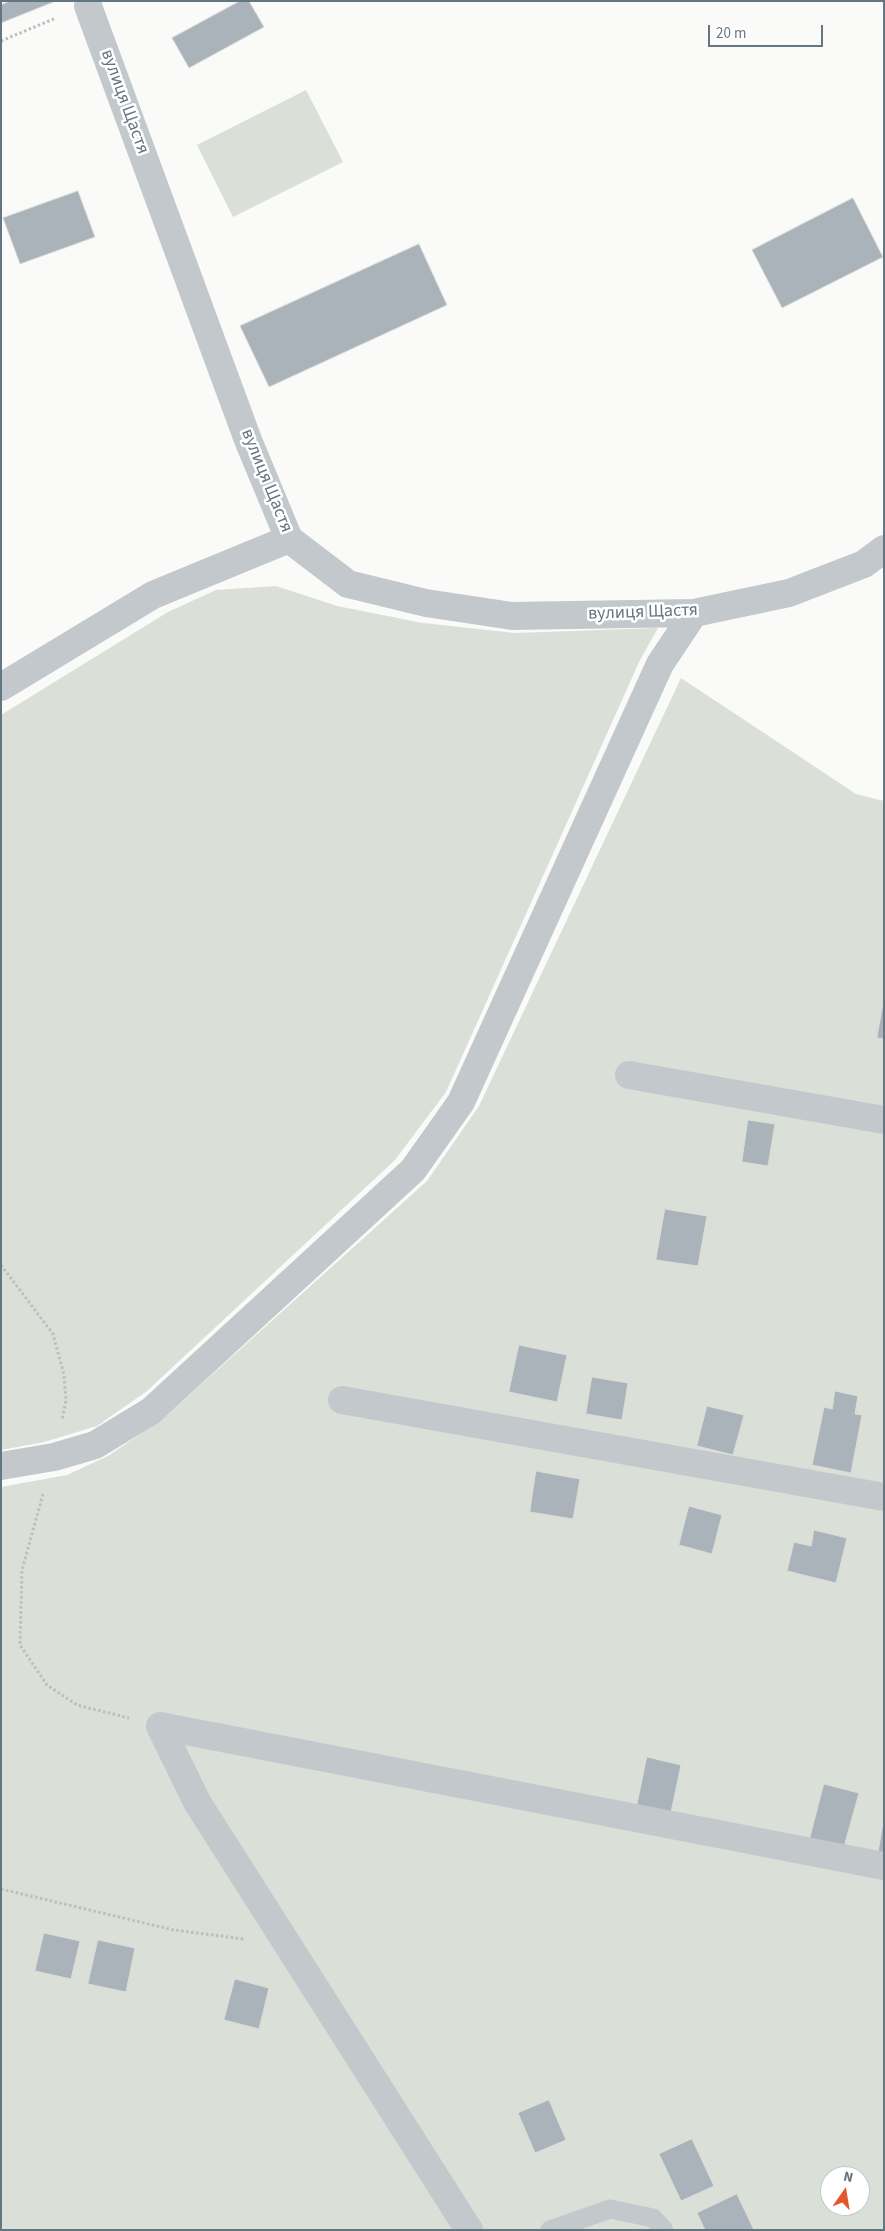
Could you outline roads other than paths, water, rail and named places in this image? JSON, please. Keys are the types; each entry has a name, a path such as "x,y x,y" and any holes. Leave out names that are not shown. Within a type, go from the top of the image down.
{"street":[{"name":"вулиця Щастя","path":"88,6 248,440 289,539 348,584 426,603 512,616 694,613 789,593 864,564 884,549"},
{"path":"1,687 153,595 289,539"},
{"path":"1,1466 54,1457 95,1445 151,1411 413,1170 462,1102 660,664 694,613"},
{"path":"629,1075 884,1120"},
{"path":"342,1400 884,1497"},
{"path":"469,2230 197,1802 160,1726 884,1866"}],"lane":[{"path":"550,2230 610,2208 653,2218 664,2230"}]}
